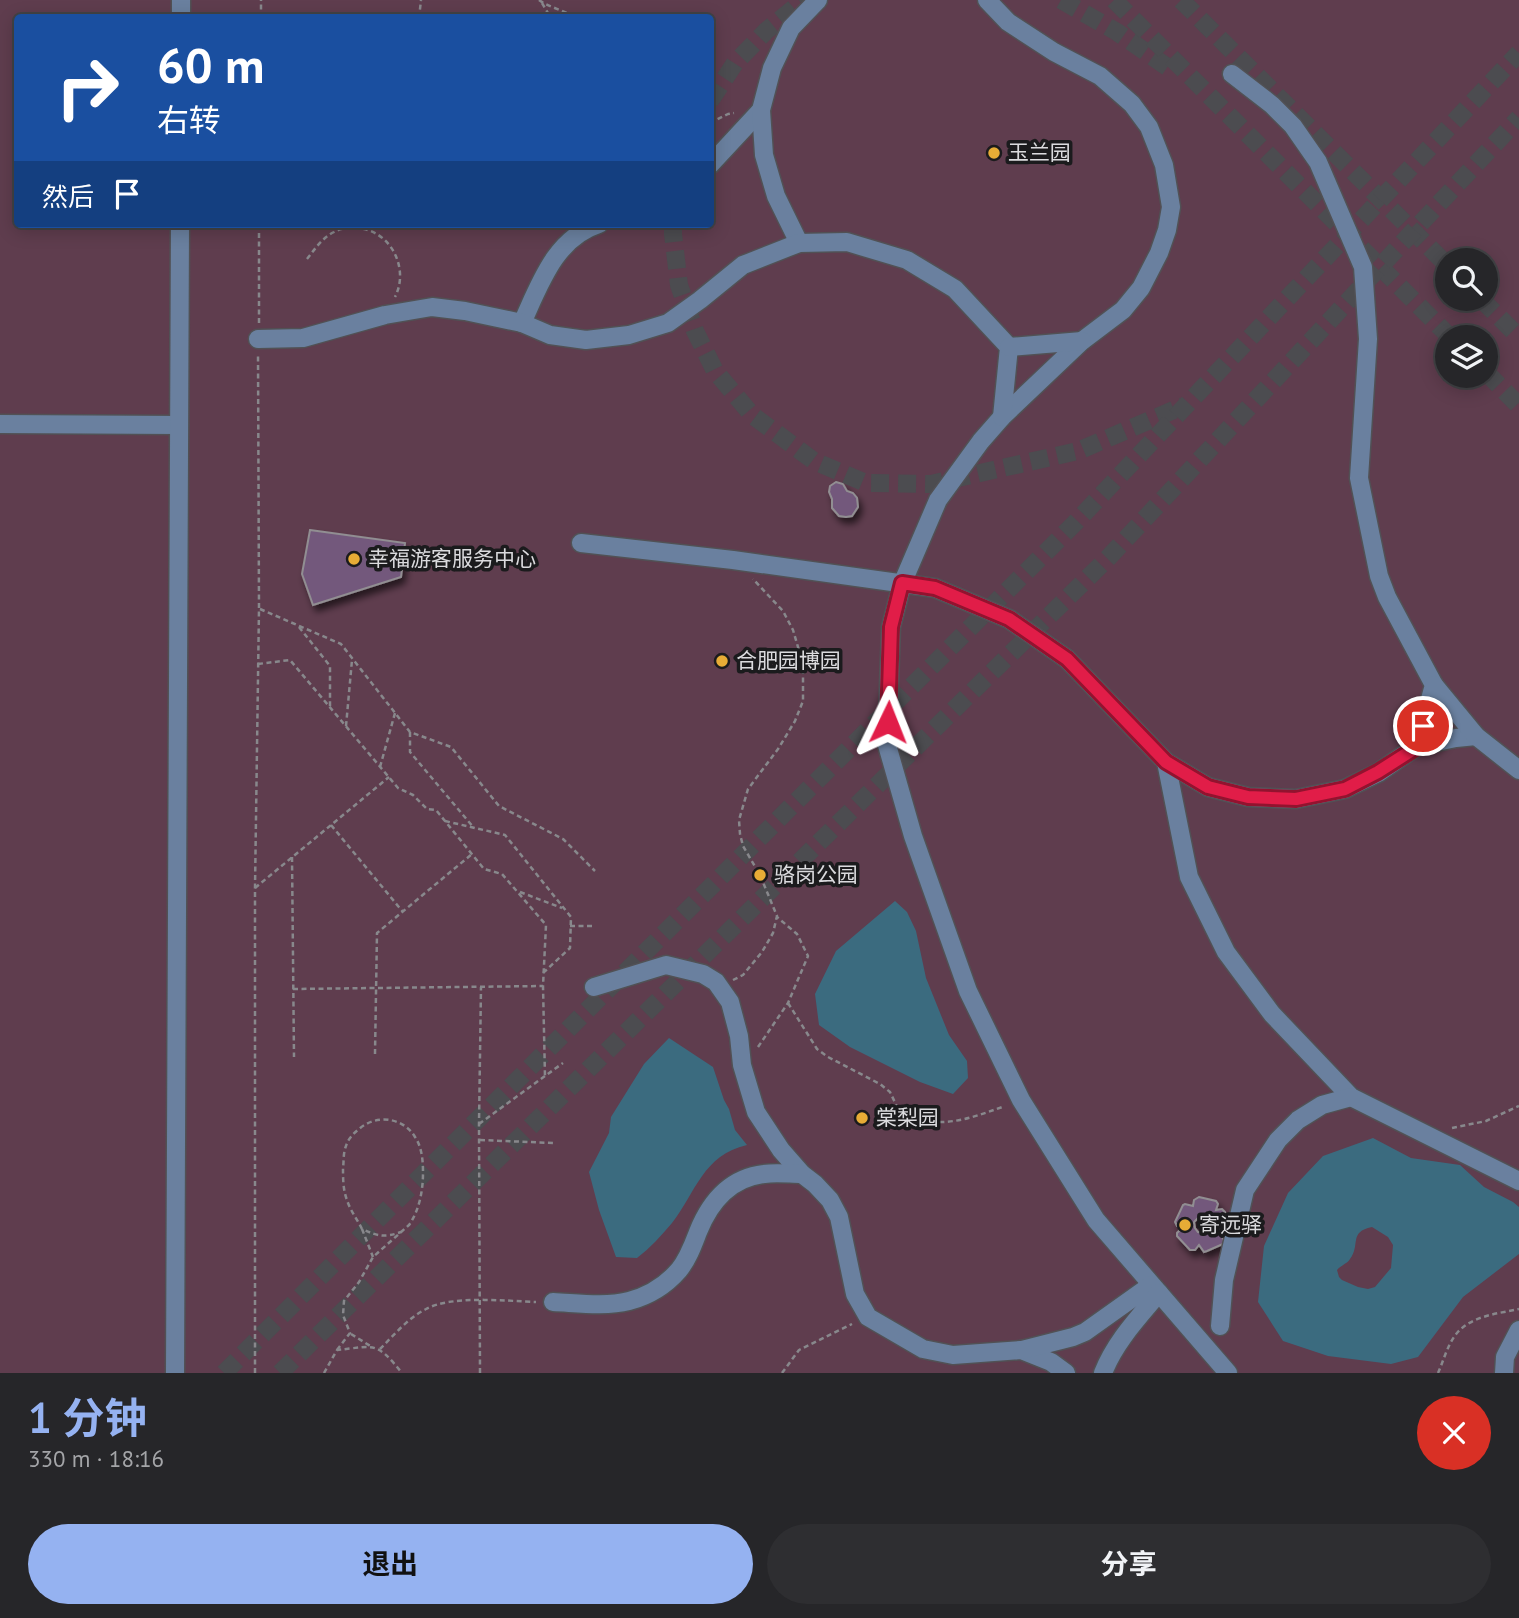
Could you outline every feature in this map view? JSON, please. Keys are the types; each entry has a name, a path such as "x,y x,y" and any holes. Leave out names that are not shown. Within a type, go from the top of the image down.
{"street":[{"path":"799,243 776,196 764,155 761,110 772,68 791,27 818,0"},
{"path":"987,0 1008,22 1054,52 1100,76 1132,104 1149,127 1164,165 1171,207 1159,253 1140,288 1123,310 1082,341 1002,417 938,500 902,583 891,627 887,746 913,836 968,991 1021,1100 1096,1220 1228,1373"},
{"path":"1232,74 1286,119 1318,162 1363,267 1368,339 1359,478 1379,576 1387,597 1434,685 1476,736 1519,770"},
{"path":"714,161 761,110"},
{"path":"174,1373 180,228"},
{"path":"522,323 556,254 588,228"},
{"path":"258,339 303,338 385,315 432,307 522,323 550,335 586,340 629,335 667,323 743,265 799,243 847,242 907,260 955,289 1009,348 1002,417"},
{"path":"1009,348 1082,341"},
{"path":"0,424 179,425"},
{"path":"581,543 733,560 935,588 1009,619 1067,659 1166,762 1208,787 1248,797 1296,799 1345,789 1417,747 1476,736"},
{"path":"1417,747 1434,685"},
{"path":"1166,762 1189,877 1226,952 1272,1014 1351,1097 1519,1181"},
{"path":"594,986 666,965 703,974 716,982 730,1002 739,1036 742,1065 756,1112 781,1150 830,1200 839,1217 855,1294 867,1317 923,1349 953,1355 1021,1350 1073,1337 1155,1289"},
{"path":"1220,1326 1224,1280 1245,1190 1278,1140 1298,1120 1322,1105 1351,1097"},
{"path":"553,1302 620,1302 648,1294 679,1270 713,1203 729,1187 764,1174 802,1174"},
{"path":"1103,1373 1112,1352 1155,1289"},
{"path":"1504,1373 1505,1357 1519,1330"},
{"path":"1021,1350 1051,1362 1066,1373"}],"path":[{"path":"541,1 570,14"},
{"path":"255,1373 259,228"},
{"path":"307,259 324,237 344,228"},
{"path":"363,228 386,241 395,253 400,267 400,288 385,315"},
{"path":"733,560 783,611 793,630 803,664 803,701 795,721 778,749 748,789 740,820 740,834 743,846 760,875 777,916 797,934 807,956 788,1003 754,1053 742,1065"},
{"path":"258,608 341,644 410,732 451,747 499,807 563,839 595,870"},
{"path":"297,624 330,666 330,707"},
{"path":"346,726 352,658"},
{"path":"258,664 290,660 398,788 413,795 427,809 436,810 484,869 502,874 545,925 545,1077"},
{"path":"380,767 395,713"},
{"path":"410,732 410,752 474,828"},
{"path":"255,888 389,777"},
{"path":"445,821 505,835 571,916 569,948 543,973"},
{"path":"331,825 403,912"},
{"path":"375,1054 377,933 472,854"},
{"path":"292,857 294,1057"},
{"path":"516,891 565,909"},
{"path":"716,982 731,981 743,975 773,933 777,916"},
{"path":"570,926 595,926"},
{"path":"293,989 543,986"},
{"path":"480,1373 481,987"},
{"path":"788,1003 817,1049 880,1084 890,1092 901,1115 920,1122 956,1122 1021,1100"},
{"path":"479,1124 564,1063"},
{"path":"1444,1130 1486,1121 1519,1106"},
{"path":"373,1257 345,1196 343,1174 346,1144 363,1125 379,1119 408,1128 416,1138 423,1164 423,1180 412,1222 373,1257 344,1301 343,1315 350,1334 380,1349 402,1373"},
{"path":"479,1140 553,1143"},
{"path":"362,1229 379,1236 401,1232"},
{"path":"380,1349 412,1318 437,1304 480,1300 553,1302"},
{"path":"1438,1373 1454,1336 1471,1321 1519,1309"},
{"path":"782,1373 799,1350 867,1317"},
{"path":"324,1373 350,1334"},
{"path":"337,1350 372,1347"}],"shaded area":[{"name":"合肥园博园","path":"0,0 1519,0 1519,1373 0,1373"}],"water":[{"path":"895,901 907,912 916,931 926,978 949,1035 967,1061 968,1078 953,1094 920,1082 850,1047 819,1025 815,994 836,951"},
{"path":"669,1038 713,1067 735,1130 747,1145 732,1150 710,1166 672,1223 642,1254 637,1258 616,1257 589,1172 609,1133 611,1117 644,1064"},
{"path":"1373,1138 1411,1158 1460,1165 1484,1187 1519,1207 1519,1254 1463,1297 1418,1357 1391,1364 1328,1356 1283,1341 1258,1302 1264,1246 1288,1193 1323,1156","holes":["1372,1227 1388,1237 1393,1245 1391,1268 1375,1287 1358,1287 1339,1277 1337,1270 1350,1259 1360,1232"]}],"building":[{"path":"836,482 843,484 847,491 857,498 858,507 852,516 839,516 832,508 829,492 830,486"},
{"name":"幸福游客服务中心","path":"310,530 405,543 401,577 313,605 302,574"},
{"name":"寄远驿","path":"1199,1197 1216,1201 1216,1210 1222,1209 1225,1212 1229,1224 1226,1233 1221,1234 1223,1244 1204,1252 1199,1245 1195,1250 1190,1250 1177,1236 1182,1228 1175,1222 1183,1205 1193,1206 1194,1200","holes":["1200,1216 1205,1216 1211,1222 1211,1228 1204,1233 1198,1232 1194,1222"]}],"tunnel":[{"path":"714,95 735,63 766,31 804,0"},
{"path":"1061,0 1117,32 1173,71"},
{"path":"1114,0 1438,325"},
{"path":"1181,0 1435,253"},
{"path":"224,1373 1075,523 1519,53"},
{"path":"280,1373 1109,557 1519,118"},
{"path":"673,228 679,285 695,331 715,371 752,415 814,461 866,483 931,484 1078,451 1183,406"},
{"path":"1493,311 1519,337"},
{"path":"1498,384 1519,406"}],"place":[{"name":"玉兰园","path":"994,153"},
{"name":"幸福游客服务中心","path":"354,559"},
{"name":"合肥园博园","path":"722,661"},
{"name":"骆岗公园","path":"760,875"},
{"name":"棠梨园","path":"862,1118"},
{"name":"寄远驿","path":"1185,1225"}],"route":[{"path":"888,722 891,627 902,583 935,588 1009,619 1067,659 1166,762 1208,787 1248,797 1296,799 1345,789 1417,747 1423,726"}]}
